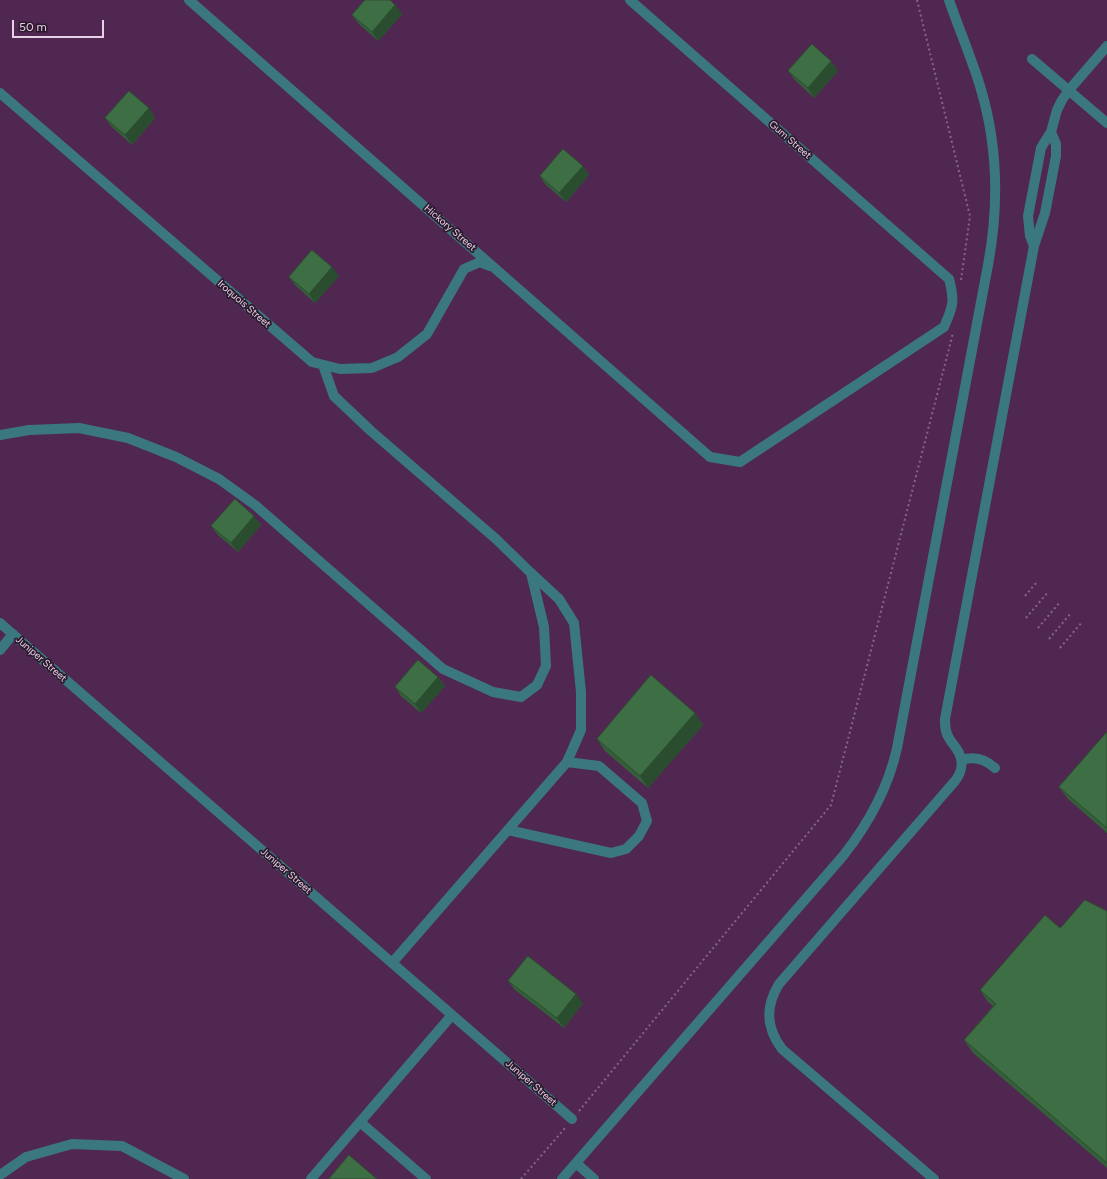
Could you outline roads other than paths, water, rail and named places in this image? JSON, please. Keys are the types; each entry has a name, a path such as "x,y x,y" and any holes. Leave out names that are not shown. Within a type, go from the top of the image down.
{"street":[{"name":"Hickory Street","path":"189,0 710,457"},
{"name":"Gum Street","path":"630,0 949,279 953,293 952,311 944,327 740,462 710,457"},
{"path":"562,1179 843,856 870,818 889,777 897,748 988,265 994,221 994,153 986,108 978,80 949,0"},
{"path":"1034,246 1028,225 1040,154 1044,143 1051,132 1057,110 1062,100 1107,46"},
{"path":"1032,59 1107,123"},
{"name":"Iroquois Street","path":"0,93 312,362 340,369 372,368 398,357 427,334 464,268 480,262 494,267"},
{"path":"934,1179 782,1049 772,1033 769,1015 772,999 779,984 955,781 962,766 960,754 948,737 944,719 1034,246 1045,213 1056,156 1056,144 1051,132"},
{"path":"323,365 334,396 371,431 496,539 559,598 574,623 581,692 581,730 567,762 392,963"},
{"path":"0,435 30,430 79,428 128,438 176,457 219,479 255,505 443,669 493,692 521,697 537,685 546,666 544,627 531,573"},
{"name":"Juniper Street","path":"0,623 572,1119"},
{"path":"0,650 13,634"},
{"path":"962,760 967,758 979,759 995,768"},
{"path":"508,830 611,853 626,849 639,836 647,821 642,803 599,766 567,762"},
{"path":"311,1179 452,1015"},
{"path":"360,1122 426,1179"},
{"path":"0,1175 26,1157 72,1144 122,1146 184,1179"},
{"path":"576,1163 594,1179"}]}
